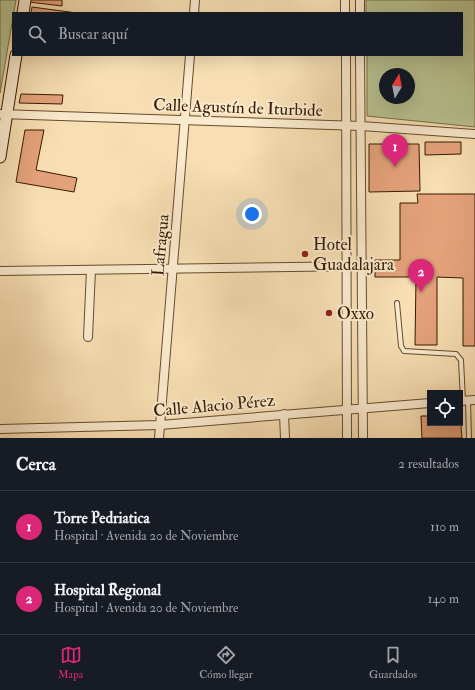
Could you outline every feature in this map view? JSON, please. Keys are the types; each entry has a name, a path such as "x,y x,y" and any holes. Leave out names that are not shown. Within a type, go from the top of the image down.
{"main road":[{"path":"23,12 25,0"},
{"path":"0,156 3,114 16,56"}],"street":[{"path":"194,12 195,0"},
{"path":"345,0 345,12"},
{"path":"360,0 360,12"},
{"name":"Lafragua","path":"159,438 190,56"},
{"path":"346,56 348,266 347,438"},
{"path":"360,56 363,266 363,438"},
{"name":"Calle Agustín de Iturbide","path":"3,114 346,125 475,134"},
{"path":"0,271 363,266"},
{"path":"88,337 91,270"},
{"name":"Calle Alacio Pérez","path":"0,429 160,425 347,408 427,403"},
{"path":"284,414 284,438"}],"lane":[{"path":"397,303 401,346 404,351 456,354 460,356 469,438"}],"green space":[{"path":"0,0 16,0 14,12 12,12 12,23 0,93"},
{"path":"366,0 475,0 475,127 367,116 367,56 463,56 463,12 366,12"}],"building":[{"path":"30,0 62,0 62,6 29,2"},
{"path":"32,7 70,12 31,12"},
{"path":"21,94 63,95 62,104 19,103"},
{"path":"25,130 44,130 36,170 77,178 74,192 16,182"},
{"path":"425,142 461,142 461,154 425,155"},
{"path":"369,144 419,144 420,191 369,192"},
{"path":"417,194 475,194 475,346 463,346 463,278 437,277 437,345 415,345 416,277 375,277 375,260 400,260 400,203 418,203"},
{"path":"421,416 427,416 427,426 461,426 462,438 422,438"}],"place":[{"name":"Torre Pedriatica","path":"395,167"},
{"name":"Hotel Guadalajara","path":"305,254"},
{"name":"Hospital Regional","path":"421,292"},
{"name":"Oxxo","path":"329,313"}]}
